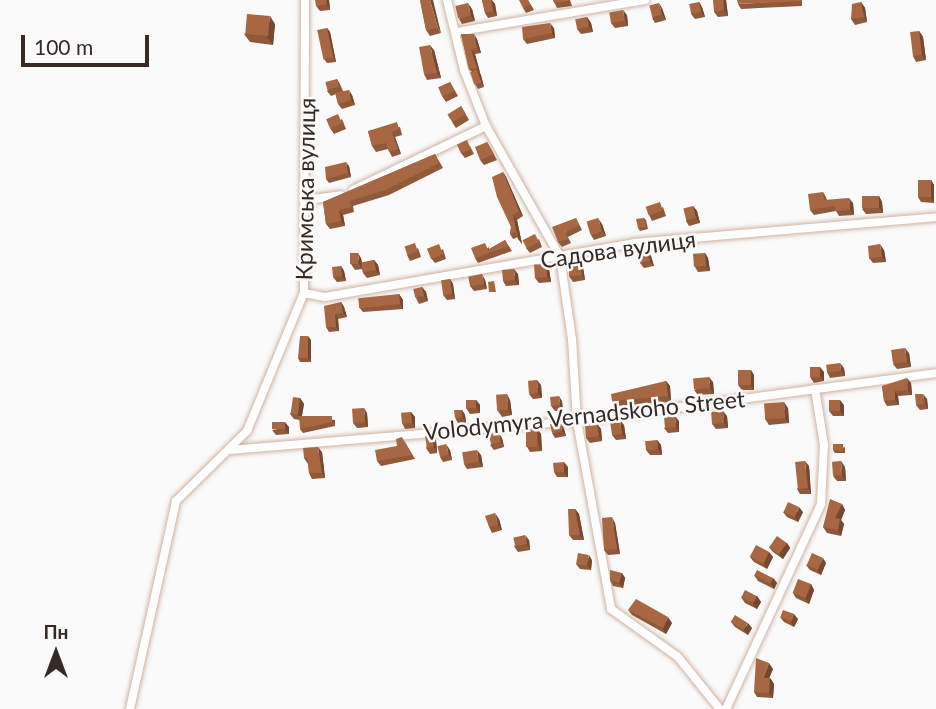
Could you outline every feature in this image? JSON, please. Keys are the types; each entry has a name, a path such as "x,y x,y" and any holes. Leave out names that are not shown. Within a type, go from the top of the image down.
{"street":[{"name":"Кримська вулиця","path":"130,709 176,501 231,450 247,431 303,293 307,200 305,0"},
{"path":"447,0 464,70 486,126 560,257 577,421 611,609 678,657 720,709"},
{"path":"456,32 645,0"},
{"path":"307,200 338,197 486,126"},
{"name":"Садова вулиця","path":"303,293 325,297 635,243 936,217"},
{"name":"Volodymyra Vernadskoho Street","path":"231,450 577,421 936,373"},
{"path":"726,709 821,504 824,445 815,389"}],"building":[{"path":"315,0 326,0 327,4 316,6"},
{"path":"420,0 430,0 438,28 426,30"},
{"path":"482,0 491,0 493,11 485,13"},
{"path":"519,0 528,0 530,4 523,8"},
{"path":"713,0 723,0 724,10 714,12"},
{"path":"737,0 799,0 799,1 738,4"},
{"path":"699,2 701,12 691,14 689,4"},
{"path":"861,2 864,17 851,19 852,4"},
{"path":"468,3 471,16 458,19 455,6"},
{"path":"659,3 662,15 652,17 649,5"},
{"path":"623,10 625,21 611,23 609,12"},
{"path":"247,14 270,16 268,36 245,34"},
{"path":"587,17 589,27 577,29 575,19"},
{"path":"550,23 552,33 523,39 522,27"},
{"path":"327,28 333,57 323,59 317,30"},
{"path":"919,31 922,55 913,56 910,32"},
{"path":"461,34 474,34 477,48 471,49 477,68 469,69"},
{"path":"430,45 437,73 424,74 419,47"},
{"path":"477,70 481,82 474,85 470,72"},
{"path":"337,79 339,87 327,90 325,82"},
{"path":"450,82 454,91 442,96 438,87"},
{"path":"349,90 351,100 338,104 335,93"},
{"path":"461,106 466,114 452,122 447,114"},
{"path":"338,114 342,123 330,128 326,119"},
{"path":"397,122 399,129 392,132 398,149 389,152 386,143 372,146 368,131"},
{"path":"467,140 471,149 461,154 457,144"},
{"path":"487,142 494,154 480,160 475,147"},
{"path":"435,154 439,163 385,190 350,201 351,207 339,210 341,221 326,224 323,202"},
{"path":"346,162 348,173 326,179 325,167"},
{"path":"503,172 519,211 513,215 518,239 515,232 510,234 511,227 497,197 492,177"},
{"path":"918,180 931,180 931,197 918,197"},
{"path":"823,192 824,200 849,198 850,209 835,211 835,206 810,210 808,194"},
{"path":"862,196 879,196 879,208 862,208"},
{"path":"660,202 663,211 649,215 646,207"},
{"path":"693,206 696,218 686,220 683,208"},
{"path":"576,218 579,226 565,232 568,239 558,242 552,227"},
{"path":"598,218 602,231 591,235 587,222"},
{"path":"644,218 646,227 638,228 636,219"},
{"path":"535,234 539,242 527,248 523,240"},
{"path":"505,240 508,246 475,258 471,248 485,243 488,250"},
{"path":"415,243 418,252 407,255 405,246"},
{"path":"439,244 443,254 431,259 427,249"},
{"path":"880,244 882,257 869,258 868,246"},
{"path":"647,251 650,261 641,263 638,254"},
{"path":"350,253 358,253 358,264 350,264"},
{"path":"705,253 706,266 694,267 693,254"},
{"path":"374,260 376,270 363,272 361,262"},
{"path":"579,261 582,275 569,276 569,264"},
{"path":"546,264 547,277 535,278 534,265"},
{"path":"341,266 342,276 333,277 332,267"},
{"path":"514,269 515,280 503,281 502,270"},
{"path":"482,274 484,284 470,286 468,277"},
{"path":"450,279 452,294 443,295 441,280"},
{"path":"494,281 496,292 489,292 488,282"},
{"path":"422,287 424,296 415,298 413,289"},
{"path":"399,294 400,304 359,308 358,298"},
{"path":"341,302 343,313 335,314 336,327 326,327 324,306"},
{"path":"300,336 308,336 308,358 298,358"},
{"path":"905,348 907,362 893,364 891,350"},
{"path":"840,363 841,371 827,373 826,365"},
{"path":"810,367 820,367 820,377 810,377"},
{"path":"738,370 751,370 751,385 738,385"},
{"path":"709,377 710,388 694,389 693,378"},
{"path":"907,378 908,390 895,391 895,400 884,401 882,386"},
{"path":"537,380 538,393 529,394 528,381"},
{"path":"666,381 668,396 612,401 611,394"},
{"path":"507,394 508,410 497,411 496,395"},
{"path":"915,394 923,394 925,404 916,405"},
{"path":"559,396 560,405 551,406 550,397"},
{"path":"293,397 300,398 298,415 291,414"},
{"path":"466,400 476,400 476,408 466,408"},
{"path":"829,400 840,400 840,411 829,411"},
{"path":"784,402 785,418 765,419 764,403"},
{"path":"364,408 365,422 353,423 352,409"},
{"path":"454,410 462,410 462,417 455,418"},
{"path":"723,411 724,423 712,424 711,412"},
{"path":"411,412 412,423 402,424 401,413"},
{"path":"299,416 332,416 332,422 300,429"},
{"path":"675,416 676,427 665,428 664,417"},
{"path":"620,420 622,434 612,435 610,421"},
{"path":"272,422 285,422 285,429 272,429"},
{"path":"561,423 562,431 552,433 550,424"},
{"path":"597,424 599,436 586,438 585,425"},
{"path":"526,429 537,429 537,447 526,447"},
{"path":"498,432 501,442 491,444 488,435"},
{"path":"432,435 434,447 427,448 425,436"},
{"path":"402,437 412,455 377,461 375,450 397,446 396,439"},
{"path":"657,440 658,449 646,450 645,441"},
{"path":"446,444 449,455 440,457 437,446"},
{"path":"833,444 843,444 843,451 833,450"},
{"path":"318,447 322,473 309,473 308,458 304,458 303,448"},
{"path":"477,450 479,462 464,464 462,452"},
{"path":"805,461 808,488 798,489 795,462"},
{"path":"841,461 842,475 833,476 832,462"},
{"path":"564,462 564,472 554,472 553,463"},
{"path":"830,499 842,504 835,518 840,519 838,530 823,527"},
{"path":"788,502 799,507 794,517 784,512"},
{"path":"568,509 575,509 580,535 569,535"},
{"path":"495,513 498,525 489,527 485,516"},
{"path":"612,517 617,549 604,550 602,518"},
{"path":"525,535 527,544 515,546 513,538"},
{"path":"777,536 787,543 779,554 769,547"},
{"path":"756,545 769,552 763,564 750,556"},
{"path":"578,553 589,555 587,566 576,564"},
{"path":"812,553 823,558 818,570 807,565"},
{"path":"610,570 622,573 619,583 610,580"},
{"path":"757,570 773,578 770,584 754,575"},
{"path":"798,579 811,584 806,598 793,593"},
{"path":"745,590 757,596 753,603 741,597"},
{"path":"636,599 668,617 663,628 628,610"},
{"path":"783,610 794,614 792,622 780,618"},
{"path":"735,615 748,623 743,630 731,622"},
{"path":"756,658 769,663 763,678 770,678 769,693 754,692"}]}
